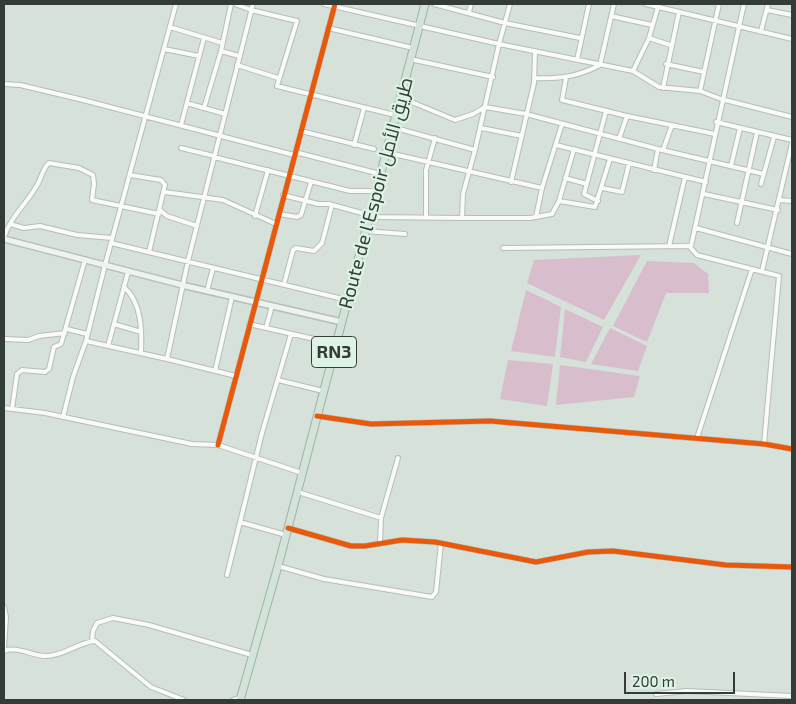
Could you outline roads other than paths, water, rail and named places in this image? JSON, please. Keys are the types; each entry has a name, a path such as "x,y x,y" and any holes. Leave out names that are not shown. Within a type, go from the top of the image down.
{"highway":[{"name":"Route de l’Espoir طريق الأمل","path":"241,699 278,566 425,4"}],"street":[{"path":"63,417 73,377 86,341 176,4"},
{"path":"204,108 233,4 297,21 276,84 278,87 395,115"},
{"path":"167,359 188,261 253,4"},
{"path":"324,4 534,52 633,71 652,85 663,88 700,90 721,99 792,116"},
{"path":"434,4 454,6 505,23 580,38"},
{"path":"468,12 471,4"},
{"path":"462,218 464,194 510,4"},
{"path":"577,60 580,38 589,4"},
{"path":"600,65 614,4"},
{"path":"646,4 792,39"},
{"path":"673,10 674,4"},
{"path":"700,90 719,4"},
{"path":"744,4 721,99 704,194 691,246 697,255 780,276 764,444"},
{"path":"761,31 768,4"},
{"path":"218,445 334,5"},
{"path":"633,71 649,38 658,7"},
{"path":"766,10 792,15"},
{"path":"663,88 670,45 679,12"},
{"path":"611,16 652,25"},
{"path":"170,27 222,43"},
{"path":"328,28 413,48"},
{"path":"181,125 204,38"},
{"path":"649,38 670,45"},
{"path":"164,49 199,56"},
{"path":"221,51 239,56"},
{"path":"511,182 534,78 534,52"},
{"path":"410,60 493,77"},
{"path":"666,64 704,72"},
{"path":"237,65 278,78"},
{"path":"534,78 577,76 600,65"},
{"path":"566,78 562,100 627,116 715,134"},
{"path":"4,84 20,85 380,174"},
{"path":"401,95 414,103 457,120 485,108 526,114 660,150 764,174"},
{"path":"187,103 225,114"},
{"path":"354,145 364,108"},
{"path":"598,201 585,196 606,111"},
{"path":"619,139 627,116"},
{"path":"716,122 792,142 778,210 772,235 766,247 762,271"},
{"path":"536,217 542,188 562,124"},
{"path":"654,170 660,150 672,125"},
{"path":"392,127 475,150"},
{"path":"481,128 522,136"},
{"path":"731,166 740,128"},
{"path":"300,131 374,149"},
{"path":"737,223 758,132"},
{"path":"762,184 774,137"},
{"path":"426,218 428,162 435,138"},
{"path":"556,145 706,182"},
{"path":"181,148 350,192 376,191"},
{"path":"283,195 332,205 369,216 426,218 536,217 552,214 559,201 574,149"},
{"path":"389,153 542,188"},
{"path":"559,201 592,208 598,201 610,159"},
{"path":"197,226 160,212 92,200 93,175 86,171 48,163 34,191 10,224 4,238 207,292 342,322"},
{"path":"602,188 622,192 629,164"},
{"path":"255,216 268,170"},
{"path":"130,175 163,181 165,192 149,252"},
{"path":"669,246 685,177"},
{"path":"566,178 587,184"},
{"path":"279,214 301,215 311,182"},
{"path":"165,192 223,200 276,224"},
{"path":"704,194 778,210"},
{"path":"780,200 792,201"},
{"path":"284,284 293,250 296,248 314,251 322,243 332,205"},
{"path":"10,224 24,228 40,226 77,235 112,240 149,252 348,300"},
{"path":"696,228 792,254"},
{"path":"365,231 404,234"},
{"path":"503,248 691,246"},
{"path":"12,409 17,374 22,370 48,371 54,347 61,344 66,331 85,260"},
{"path":"207,292 214,268"},
{"path":"697,438 752,269"},
{"path":"108,346 128,272"},
{"path":"124,287 135,302 141,332 141,353"},
{"path":"215,371 232,297"},
{"path":"266,328 272,306"},
{"path":"114,324 141,332"},
{"path":"249,324 336,344"},
{"path":"6,339 28,340 66,331 87,334"},
{"path":"227,575 256,459 291,334"},
{"path":"86,341 236,376"},
{"path":"278,380 323,391"},
{"path":"4,408 63,417 192,444 218,445 302,473"},
{"path":"317,416 371,424 490,421 764,444 792,449"},
{"path":"380,544 382,518 398,458"},
{"path":"297,492 382,518"},
{"path":"240,522 341,544 356,546 402,540 441,543 536,562 588,552 613,551 726,565 792,567"},
{"path":"278,566 324,579 432,597 436,592 441,543"},
{"path":"4,608 6,617 4,650 12,649 52,656 92,641 98,642 125,667 151,687 184,700"},
{"path":"92,641 93,631 97,623 113,618 197,638 254,656"},
{"path":"656,694 687,692 792,696"},
{"path":"233,700 241,699"}]}
